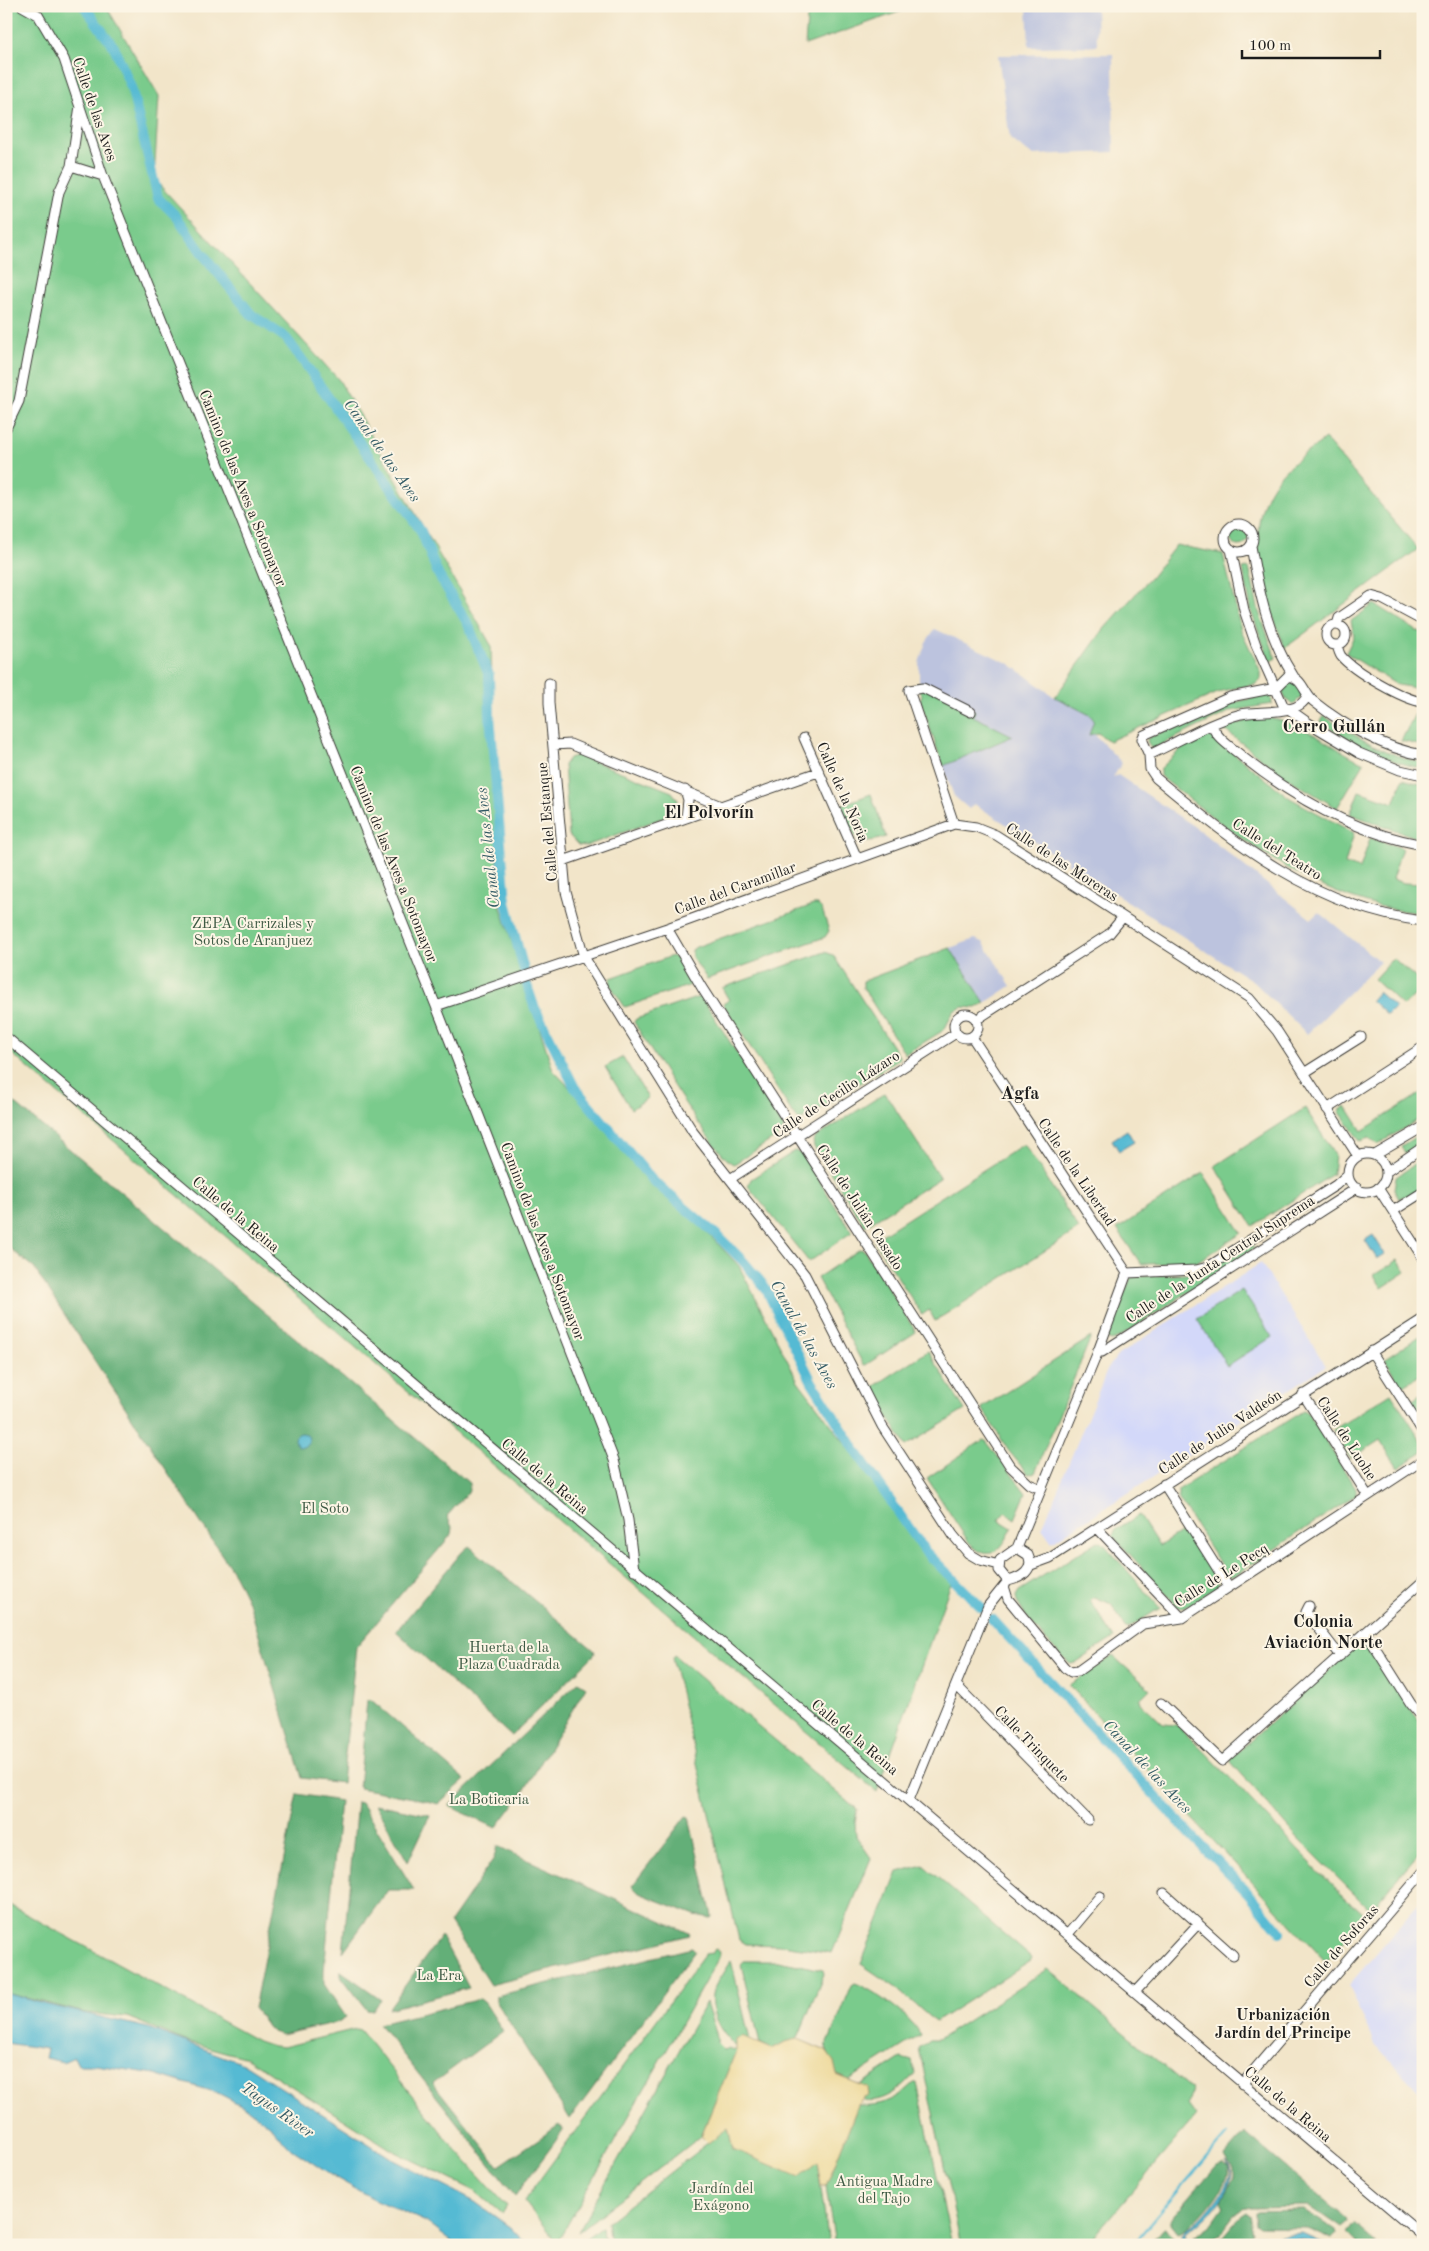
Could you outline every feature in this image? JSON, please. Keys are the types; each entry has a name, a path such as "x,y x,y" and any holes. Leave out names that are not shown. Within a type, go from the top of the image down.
{"street":[{"name":"Calle de las Aves","path":"22,6 38,15 64,59 103,176"},
{"path":"6,428 19,401 59,192 71,166 80,103"},
{"path":"71,166 103,176"},
{"name":"Camino de las Aves a Sotomayor","path":"103,176 436,1006 614,1460 628,1520 634,1570"},
{"path":"1231,549 1244,551 1250,546 1253,539 1251,531 1245,525 1236,524 1226,534 1226,543 1231,549 1244,610 1256,645 1276,688 1279,700 1289,709 1359,753 1400,770 1423,775"},
{"path":"1250,546 1262,604 1282,659 1294,677 1303,685 1307,695 1325,710 1370,736 1423,755"},
{"path":"1337,624 1339,618 1371,596 1382,599 1423,621"},
{"path":"1337,624 1346,633 1344,641 1337,645 1328,642 1325,633 1331,626 1337,624"},
{"path":"1337,645 1340,655 1358,670 1395,693 1423,702"},
{"path":"1276,688 1282,679 1288,676 1294,677"},
{"name":"Calle del Estanque","path":"549,683 566,892 584,957 693,1132 806,1275 882,1426 953,1535 968,1553 980,1560 999,1565"},
{"path":"954,824 909,690 923,688 971,712"},
{"name":"Calle del Teatro","path":"1276,688 1230,697 1144,735 1142,739 1149,755 1150,769 1156,778 1257,856 1324,894 1398,918 1423,921"},
{"path":"1149,755 1241,714 1301,706 1307,695"},
{"path":"1212,726 1216,735 1247,760 1315,805 1364,829 1423,845"},
{"name":"Calle de la Noria","path":"804,738 857,858"},
{"path":"554,745 570,744 721,806"},
{"path":"564,861 818,772"},
{"path":"685,790 688,800 686,818"},
{"name":"Calle del Caramillar","path":"436,1006 667,928 954,824"},
{"name":"Calle de las Moreras","path":"954,824 976,826 996,835 1249,998 1277,1031 1358,1156"},
{"path":"976,1020 1110,934 1123,917"},
{"name":"Calle de Julián Casado","path":"667,928 674,945 1010,1466 1029,1484 1042,1489"},
{"path":"969,1014 976,1020 978,1029 972,1037 963,1038 956,1032 955,1023 960,1016 969,1014"},
{"name":"Calle de Cecilio Lázaro","path":"730,1179 956,1032"},
{"path":"1304,1073 1361,1036"},
{"name":"Calle de la Reina","path":"6,1037 1423,2236"},
{"name":"Calle de la Libertad","path":"972,1037 1127,1273"},
{"path":"1327,1109 1423,1047"},
{"path":"1374,1155 1423,1127"},
{"path":"1386,1172 1423,1147"},
{"path":"1374,1155 1383,1162 1386,1172 1383,1184 1367,1192 1356,1188 1348,1174 1350,1164 1358,1156 1374,1155"},
{"name":"Calle de la Junta Central Suprema","path":"1018,1548 1127,1273 1196,1270 1208,1267 1336,1185 1348,1174"},
{"name":"Calle de la Junta Central Suprema","path":"1098,1350 1102,1352 1356,1188"},
{"path":"1378,1188 1423,1258"},
{"path":"1393,1211 1423,1192"},
{"name":"Calle de Julio Valdeón","path":"1031,1565 1050,1558 1303,1394 1423,1320"},
{"path":"1372,1351 1423,1432"},
{"name":"Calle de Luohe","path":"1303,1394 1368,1496"},
{"name":"Calle de Le Pecq","path":"1006,1583 1008,1599 1065,1668 1071,1672 1078,1671 1143,1624 1182,1618 1423,1460"},
{"path":"1164,1484 1229,1587"},
{"path":"1097,1528 1182,1618"},
{"path":"909,1800 988,1606 1006,1583 1028,1571 1031,1565 1028,1555 1018,1548 1004,1556 999,1565 999,1570 1006,1583"},
{"path":"1161,1703 1222,1761 1423,1581"},
{"path":"1309,1606 1306,1612 1340,1656"},
{"path":"1366,1633 1410,1704 1423,1718"},
{"name":"Calle Trinquete","path":"957,1686 1088,1820"},
{"name":"Calle de Soforas","path":"1242,2084 1423,1872"},
{"path":"1164,1893 1233,1956"},
{"path":"1068,1934 1100,1896"},
{"path":"1135,1992 1198,1924"}],"shaded area":[{"path":"1027,6 1096,6 1097,46 1029,47"},
{"path":"1113,54 1114,152 1032,155 1010,139 998,55"},
{"path":"935,629 1010,664 1053,696 1090,715 1094,720 1090,734 1093,733 1122,763 1113,777 1118,775 1199,830 1311,919 1319,912 1380,962 1307,1034 1253,981 1067,863 1069,860 1063,856 1060,858 974,804 969,809 954,796 943,766 1013,736 973,716 975,711 919,681 919,663 926,642"},
{"path":"975,939 983,942 1011,986 985,1003 950,948"},
{"path":"1261,1263 1326,1366 1052,1542 1042,1528 1108,1368 1118,1355"},
{"path":"1423,1899 1423,2096 1375,2044 1349,1985"}],"green space":[{"name":"ZEPA Carrizales y Sotos de Aranjuez","path":"6,6 106,6 159,96 154,179 339,380 491,645 498,898 553,1070 739,1266 798,1381 951,1583 877,1792 6,1049"},
{"path":"808,6 916,6 805,45"},
{"path":"1325,439 1418,549 1285,648 1270,607 1259,562 1260,518 1266,498 1278,478 1294,462"},
{"path":"1235,528 1243,528 1248,533 1246,544 1235,546 1230,541 1230,533"},
{"path":"1176,545 1223,554 1241,630 1261,672 1261,679 1256,684 1222,691 1109,741 1098,733 1089,735 1094,720 1090,715 1055,697 1104,629 1152,576"},
{"path":"1249,568 1259,612 1276,658 1270,662 1252,614 1243,569"},
{"path":"1374,604 1417,631 1423,632 1423,689 1397,685 1346,653 1354,636 1351,621"},
{"path":"1288,681 1296,684 1303,696 1293,704 1286,700 1281,689"},
{"path":"921,682 975,711 973,716 1013,736 943,766 920,700 922,695 916,684"},
{"path":"1271,694 1272,704 1231,711 1154,748 1151,748 1147,741 1148,738 1227,704"},
{"path":"1415,714 1423,714 1423,746 1401,741"},
{"path":"1324,716 1359,738 1384,750 1409,760 1423,763 1423,769 1395,761 1357,744 1321,722"},
{"path":"1256,718 1271,719 1299,727 1364,763 1337,808 1284,776 1222,728"},
{"path":"1209,734 1290,798 1354,833 1345,864 1360,869 1370,838 1402,848 1392,879 1404,883 1423,884 1423,913 1385,908 1349,897 1315,883 1282,865 1250,844 1160,776 1160,769 1185,745"},
{"path":"578,755 672,792 678,800 676,809 668,816 586,846 578,845 569,835 564,765 569,758"},
{"path":"1403,779 1423,785 1423,840 1350,814 1359,791 1394,803"},
{"path":"871,794 886,837 866,841 855,836 841,805"},
{"path":"813,905 818,905 822,909 829,931 825,937 707,979 692,957 692,950 696,947"},
{"path":"950,948 985,1003 976,1008 963,1007 954,1011 944,1030 905,1054 863,988 863,981"},
{"path":"825,952 833,955 900,1058 804,1119 799,1120 795,1117 723,1004 729,1000 722,988"},
{"path":"672,956 677,959 691,981 691,985 625,1007 610,985 611,978"},
{"path":"1393,958 1418,980 1423,976 1423,988 1403,1006 1374,979"},
{"path":"699,997 702,998 784,1127 781,1134 734,1164 714,1144 699,1123 634,1022 636,1019"},
{"path":"623,1057 648,1098 631,1109 605,1067"},
{"path":"1423,1092 1423,1117 1378,1144 1369,1138 1360,1141 1339,1111 1346,1106 1362,1131"},
{"path":"885,1093 940,1178 865,1226 814,1147 813,1141 816,1137"},
{"name":"El Soto","path":"11,1100 469,1483 469,1491 447,1516 452,1527 451,1535 356,1647 342,1783 302,1778 250,1606 235,1575 34,1268 6,1245 6,1106 8,1101"},
{"path":"1305,1108 1335,1155 1333,1174 1253,1226 1215,1166"},
{"path":"1423,1132 1423,1143 1405,1154 1401,1146"},
{"path":"1024,1144 1079,1229 935,1321 929,1310 922,1315 874,1240"},
{"path":"795,1151 802,1154 852,1232 809,1262 748,1186 751,1179"},
{"path":"1423,1159 1423,1186 1406,1200 1403,1196 1399,1199 1394,1189 1396,1177"},
{"path":"1203,1173 1242,1233 1195,1263 1141,1264 1117,1229"},
{"path":"1251,1244 1255,1248 1115,1340 1111,1341 1106,1337 1131,1277 1202,1273"},
{"path":"860,1249 864,1250 916,1332 864,1366 817,1278"},
{"path":"1398,1260 1406,1272 1382,1288 1374,1275"},
{"path":"1242,1290 1272,1337 1227,1366 1197,1319"},
{"path":"1423,1334 1423,1373 1401,1387 1385,1359"},
{"path":"1091,1337 1035,1473 1028,1474 1008,1450 982,1408"},
{"path":"928,1351 965,1410 906,1446 888,1417 873,1387"},
{"path":"1423,1392 1423,1421 1410,1401"},
{"path":"1391,1393 1423,1443 1423,1452 1398,1468 1380,1440 1351,1459 1333,1430"},
{"path":"1303,1411 1308,1413 1356,1489 1356,1495 1234,1576 1228,1576 1178,1498 1178,1490"},
{"path":"983,1440 986,1441 1026,1493 1015,1519 1005,1512 999,1520 1012,1528 999,1549 988,1553 975,1548 968,1541 927,1478"},
{"path":"1139,1515 1159,1546 1185,1530 1217,1580 1217,1586 1185,1608 1178,1607 1113,1536 1115,1530"},
{"path":"1098,1541 1103,1543 1160,1608 1127,1629 1111,1604 1095,1597 1090,1600 1114,1638 1075,1663 1070,1664 1030,1621 1018,1603 1016,1596 1019,1591"},
{"name":"Huerta de la Plaza Cuadrada","path":"469,1546 594,1650 595,1654 511,1736 396,1631"},
{"path":"1362,1641 1368,1643 1414,1714 1423,1724 1423,1848 1370,1910 1298,1838 1231,1762 1232,1757"},
{"path":"674,1655 857,1809 856,1836 871,1858 832,1953 783,1945 745,1944 739,1940 672,1658"},
{"path":"1113,1656 1150,1689 1140,1699 1141,1703 1163,1724 1176,1725 1181,1728 1365,1916 1326,1962 1069,1685"},
{"name":"La Boticaria","path":"578,1682 586,1687 524,1791 496,1828 449,1806"},
{"path":"370,1699 465,1780 438,1804 359,1788 367,1700"},
{"path":"297,1794 340,1801 324,1984 346,2017 338,2022 281,2035 272,2032 254,2008"},
{"path":"357,1802 361,1803 414,1890 388,1890 343,1952"},
{"path":"375,1804 430,1815 408,1862"},
{"path":"686,1816 689,1817 711,1918 695,1915 639,1893 632,1886"},
{"path":"497,1846 690,1935 490,1985 450,1922 494,1858"},
{"path":"923,1865 1032,1958 1031,1961 935,2022 898,1989 861,1964 898,1872"},
{"path":"6,1903 258,2041 283,2047 356,2029 360,2030 455,2149 507,2206 502,2214 475,2191 392,2150 247,2058 185,2041 127,2017 86,2013 6,1993"},
{"name":"La Era","path":"441,1936 469,1988 388,2009"},
{"path":"692,1948 695,1951 570,2119 496,2001 496,1996"},
{"path":"715,1949 719,1951 719,1957 557,2243 524,2201 705,1954 712,1953"},
{"path":"731,1960 750,2040 742,2036 737,2047 721,2029 712,2006 713,1991"},
{"path":"744,1961 778,1961 823,1970 824,1974 797,2040 785,2042 772,2049 760,2043 741,1964"},
{"path":"1048,1969 1192,2090 1188,2105 1196,2116 1086,2245 961,2245 919,2048 930,2040 938,2040"},
{"path":"341,1971 381,1999 373,2011 367,2010 341,1976"},
{"path":"855,1983 871,1991 902,2013 911,2021 920,2035 849,2080 837,2075 826,2048 852,1985"},
{"path":"480,1999 485,2003 503,2031 433,2083 499,2166 559,2125 563,2131 515,2196 379,2024"},
{"path":"706,2002 717,2043 724,2050 728,2048 736,2051 701,2136 578,2232"},
{"path":"901,2058 912,2061 915,2073 910,2079 892,2094 878,2100 863,2100 864,2097 869,2095 860,2085"},
{"name":"Antigua Madre del Tajo","path":"914,2083 917,2083 952,2245 835,2245 826,2186 858,2105 875,2105 889,2101 896,2098"},
{"name":"Jardín del Exágono","path":"728,2127 733,2149 798,2176 817,2161 829,2245 610,2245 607,2222"},
{"path":"1245,2133 1347,2219 1348,2222 1341,2228 1309,2206 1251,2207 1242,2209 1234,2215 1221,2232 1204,2245 1195,2245 1194,2237 1212,2224 1224,2207 1221,2201 1233,2179 1233,2170 1225,2156"},
{"path":"1223,2163 1228,2166 1228,2173 1218,2193 1193,2224 1178,2233 1171,2224 1171,2218 1217,2165"},
{"path":"1304,2210 1336,2231 1337,2235 1332,2239 1307,2228 1260,2227 1256,2224 1255,2211"},
{"path":"1246,2213 1249,2215 1253,2233 1243,2245 1213,2245 1241,2216"},
{"path":"1354,2224 1377,2244 1359,2245 1347,2233"},
{"path":"1166,2227 1178,2245 1149,2245 1163,2228"},
{"path":"602,2228 604,2245 578,2245"}],"sand":[{"path":"742,2036 772,2049 785,2042 798,2039 826,2051 834,2062 837,2075 868,2088 869,2095 864,2097 858,2105 826,2186 821,2186 817,2162 799,2177 733,2149 728,2128 708,2143 701,2136 736,2051 736,2040"}],"water":[{"path":"1378,992 1395,1007 1387,1015 1371,1000"},
{"path":"1127,1130 1134,1142 1119,1151 1112,1140"},
{"path":"1373,1235 1385,1254 1377,1259 1365,1240"},
{"path":"299,1433 305,1433 309,1440 305,1447 299,1447 295,1443 295,1437"},
{"name":"Tagus River","path":"6,1993 44,2004 148,2028 246,2065 394,2160 475,2202 511,2228 527,2245 456,2245 426,2222 372,2198 329,2174 289,2147 271,2127 245,2107 218,2093 155,2074 96,2065 78,2065 74,2057 63,2062 45,2058 47,2049 6,2043"},
{"path":"1230,2171 1228,2186 1224,2195 1204,2220 1185,2234 1187,2245 1183,2245 1181,2238 1183,2233 1204,2215 1226,2184"},
{"path":"1302,2233 1328,2245 1293,2239 1284,2245 1273,2245 1273,2240 1261,2238 1251,2245 1245,2245 1259,2234 1276,2239 1281,2235"}],"waterway":[{"name":"Canal de las Aves","path":"84,6 114,47 131,87 158,198 177,217 202,253 251,314 286,338 301,358 421,531 438,574 468,624 489,675 490,716 506,902 524,970"},
{"name":"Canal de las Aves","path":"527,985 534,1006 575,1088 652,1180 718,1236 765,1287 812,1382 858,1454 925,1551 982,1608"},
{"name":"Canal de las Aves","path":"992,1619 1195,1839 1248,1893 1281,1933"},
{"path":"1132,2245 1227,2134"}],"district":[{"name":"Cerro Gullán","path":"1334,726"},
{"name":"El Polvorín","path":"709,812"},
{"name":"Agfa","path":"1020,1093"},
{"name":"Colonia Aviación Norte","path":"1323,1631"},
{"name":"Urbanización Jardín del Principe","path":"1283,2023"}]}
